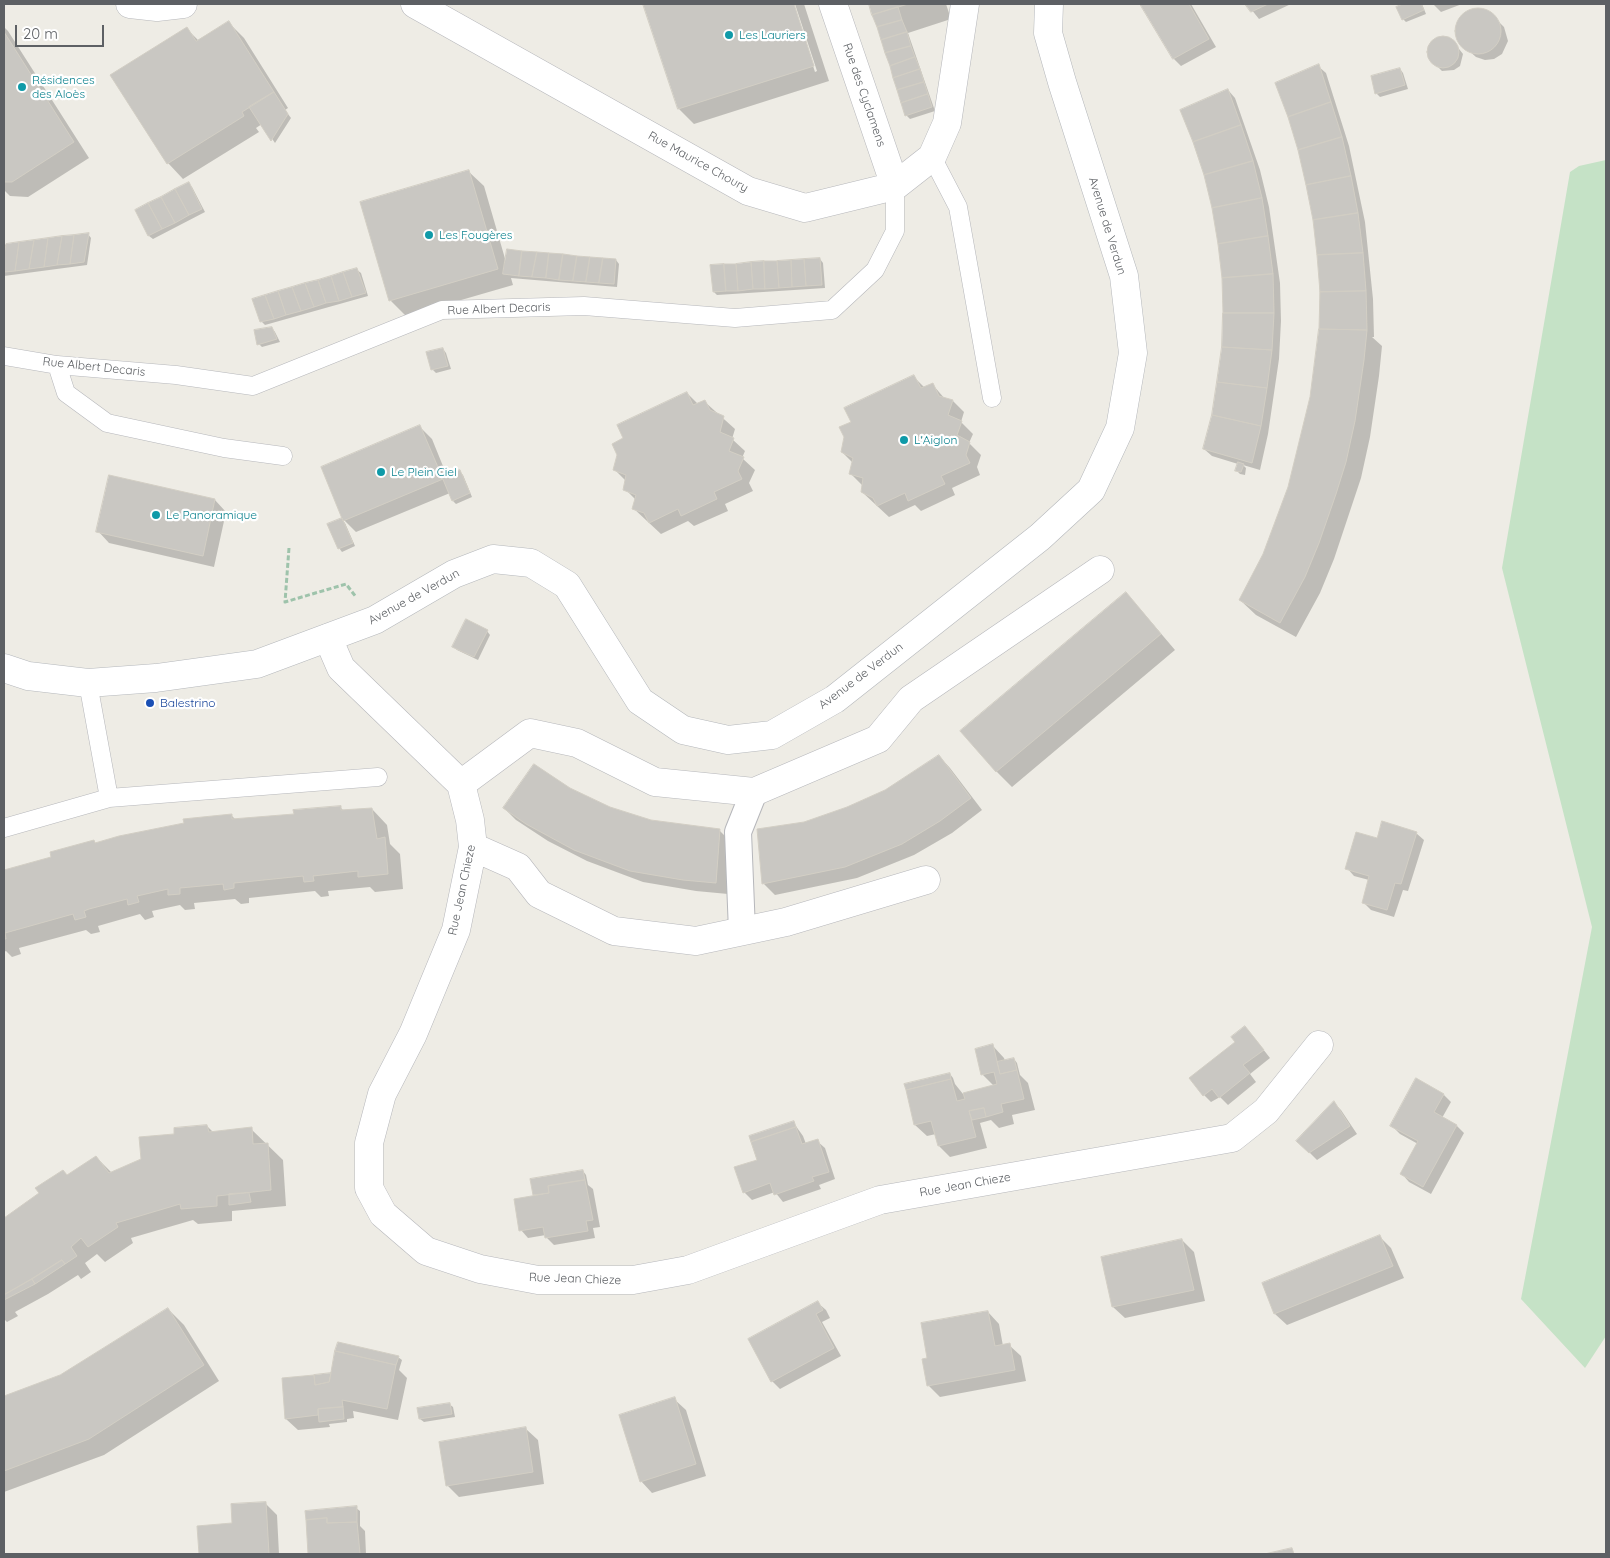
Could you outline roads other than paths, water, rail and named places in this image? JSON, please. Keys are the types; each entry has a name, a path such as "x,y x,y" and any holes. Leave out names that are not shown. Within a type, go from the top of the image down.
{"street":[{"path":"130,4 157,7 183,4"},
{"name":"Rue Maurice Choury","path":"415,4 748,191 806,208 895,186 932,157 947,124 965,4"},
{"name":"Rue des Cyclamens","path":"833,4 895,186"},
{"name":"Avenue de Verdun","path":"4,668 28,676 88,683 156,678 257,664 375,620 454,574 493,559 531,563 567,585 640,701 683,730 728,740 772,735 835,699 1047,530 1091,490 1120,428 1132,353 1124,276 1048,33 1049,4"},
{"path":"328,638 341,668 461,784 530,732 577,743 654,782 754,792 878,739 911,700 1100,570"},
{"name":"Rue Jean Chieze","path":"461,784 470,820 473,846 456,930 414,1034 382,1094 369,1143 369,1188 383,1214 426,1251 480,1269 538,1280 633,1280 688,1270 880,1200 1232,1138 1266,1111 1318,1045"},
{"path":"742,931 738,832 754,792"},
{"path":"473,846 518,866 539,894 614,931 696,941 786,922 926,880"}],"lane":[{"path":"932,157 958,207 992,398"},
{"name":"Rue Albert Decaris","path":"4,356 57,365 176,375 253,386 442,310 584,306 735,318 832,310 875,270 895,231 895,186"},
{"path":"57,365 66,393 107,423 224,448 284,456"},
{"path":"88,683 109,798"},
{"path":"4,828 109,798 378,777"}],"place":[{"name":"Les Lauriers","path":"729,35"},
{"name":"Résidences des Aloès","path":"22,87"},
{"name":"Les Fougères","path":"429,235"},
{"name":"L'Aiglon","path":"904,440"},
{"name":"Le Plein Ciel","path":"381,472"},
{"name":"Le Panoramique","path":"156,515"},
{"name":"Balestrino","path":"150,703"}]}
